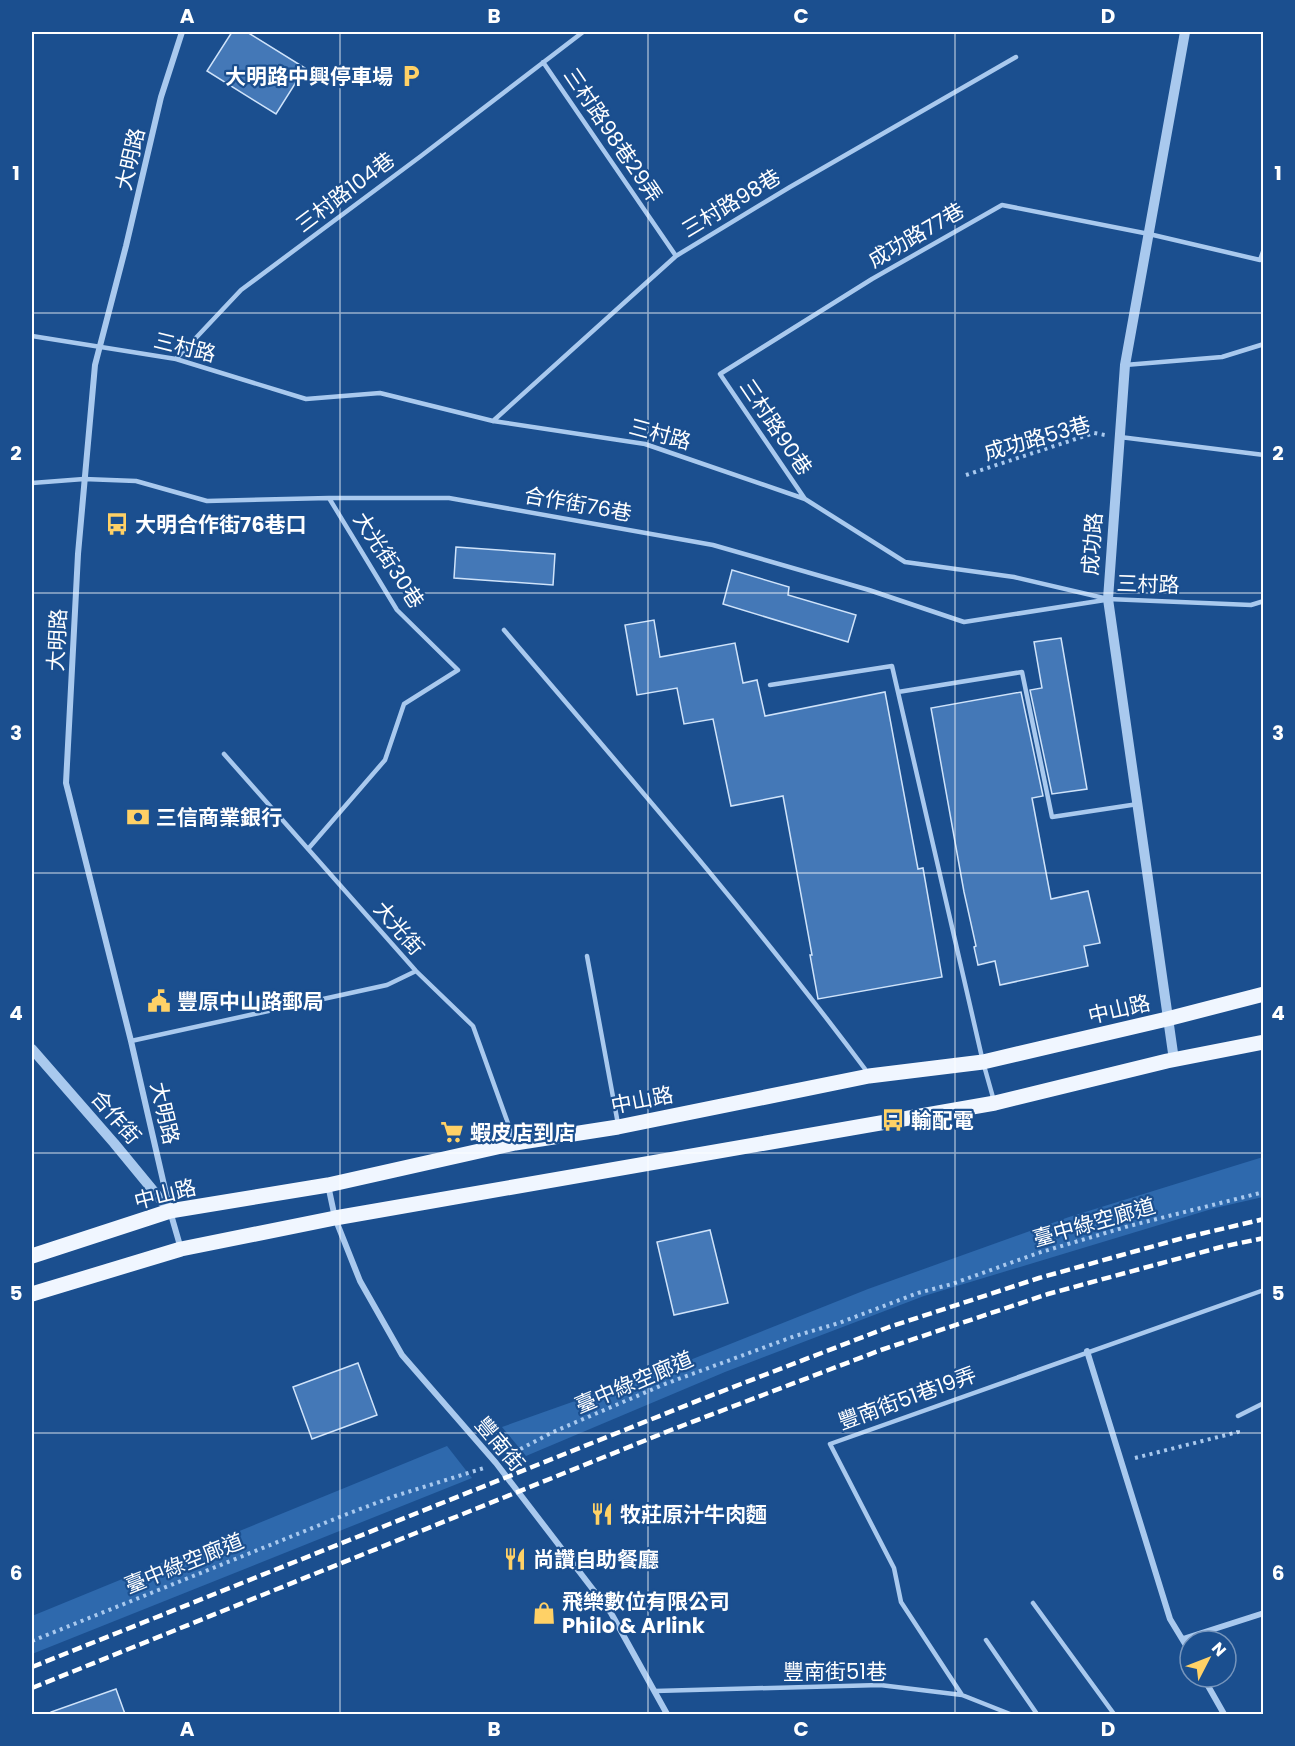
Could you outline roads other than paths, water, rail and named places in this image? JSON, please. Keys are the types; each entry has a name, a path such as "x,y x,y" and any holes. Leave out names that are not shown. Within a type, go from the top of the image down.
{"main road":[{"name":"中山路","path":"32,1256 170,1211 328,1185 515,1143 618,1127 869,1076 983,1062 1263,994"},
{"path":"32,1294 181,1249 335,1218 995,1103 1174,1060 1263,1042"}],"street":[{"name":"大明路","path":"181,1249 66,783 78,554 95,365 161,97 182,32"},
{"name":"成功路","path":"1174,1060 1108,599 1125,365 1185,32"},
{"name":"合作街","path":"32,1049 170,1211"},
{"name":"豐南街","path":"328,1185 335,1218 360,1281 402,1356 496,1463 611,1613 667,1714"},
{"path":"1087,1351 1170,1619 1178,1631"},
{"path":"1214,1629 1263,1613"},
{"path":"1210,1689 1224,1714"}],"lane":[{"name":"三村路104巷","path":"176,359 241,290 583,32"},
{"name":"三村路98巷","path":"493,421 676,256 790,187 1016,57"},
{"name":"三村路98巷29弄","path":"543,62 676,256"},
{"name":"成功路77巷","path":"720,374 872,279 1002,205 1149,234 1260,260 1263,249"},
{"name":"三村路","path":"32,336 176,359 306,399 380,393 493,421 645,444 805,499 904,562 1014,577 1108,599 1251,605 1263,601"},
{"path":"1125,365 1222,357 1263,344"},
{"name":"三村路90巷","path":"720,374 805,499"},
{"path":"1118,437 1263,455"},
{"name":"合作街76巷","path":"32,483 84,479 136,481 207,501 449,498 713,545 869,590 964,622 1108,599"},
{"name":"大光街30巷","path":"308,849 385,760 404,704 458,670 397,610 329,498"},
{"path":"504,630 663,815 830,1022 869,1076"},
{"path":"770,685 892,666 983,1062 995,1103"},
{"path":"898,692 1022,672 1052,817 1138,804"},
{"name":"大光街","path":"224,754 416,971 473,1026 515,1143"},
{"path":"587,956 618,1127"},
{"path":"131,1041 387,985 416,971"},
{"name":"豐南街51巷19弄","path":"962,1695 901,1602 894,1568 831,1443 1263,1290"},
{"path":"1238,1416 1263,1403"},
{"path":"1033,1603 1114,1714"},
{"path":"986,1640 1037,1714"},
{"name":"豐南街51巷","path":"655,1691 880,1686 962,1695 1010,1714"}],"railway":[{"path":"32,1667 702,1399 889,1327 1039,1278 1183,1238 1264,1219"},
{"path":"32,1688 671,1430 881,1350 1048,1294 1221,1247 1264,1238"}],"place":[{"name":"大明路中興停車場","path":"411,76"},
{"name":"大明合作街76巷口","path":"117,524"},
{"name":"三信商業銀行","path":"138,817"},
{"name":"豐原中山路郵局","path":"159,1001"},
{"name":"輸配電","path":"893,1120"},
{"name":"蝦皮店到店","path":"452,1132"},
{"name":"牧莊原汁牛肉麵","path":"602,1514"},
{"name":"尚讚自助餐廳","path":"515,1559"},
{"name":"飛樂數位有限公司 Philo & Arlink","path":"544,1613"}]}
